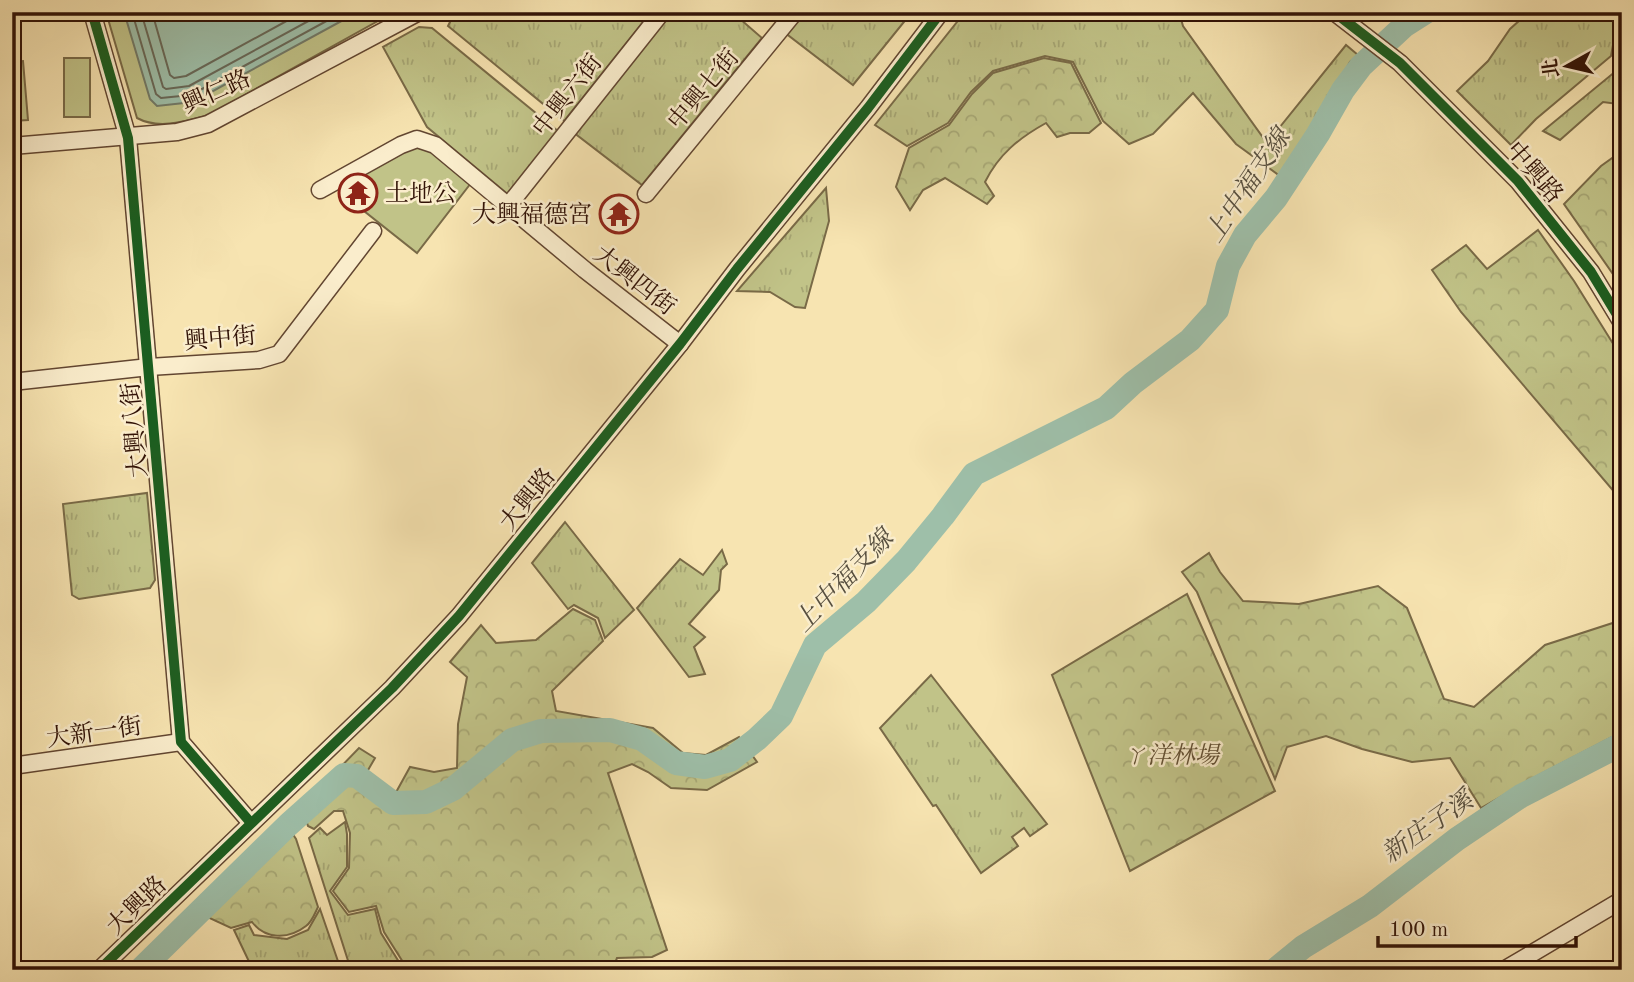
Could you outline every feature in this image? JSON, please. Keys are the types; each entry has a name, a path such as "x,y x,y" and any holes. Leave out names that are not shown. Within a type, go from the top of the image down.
{"street":[{"name":"大興八街","path":"92,12 128,138 181,743"},
{"name":"興仁路","path":"12,146 128,138 177,132 208,124 419,12"},
{"name":"中興六街","path":"508,206 662,12"},
{"name":"中興七街","path":"646,194 795,12"},
{"name":"大興路","path":"99,970 392,688 446,631 680,344 941,12"},
{"name":"中興路","path":"1334,12 1400,63 1518,181 1591,272 1622,323"},
{"name":"大興四街","path":"320,190 401,145 417,139 435,145 680,344"},
{"name":"興中街","path":"12,382 149,367 259,360 279,354 373,231"},
{"path":"181,743 251,823"},
{"name":"大新一街","path":"12,766 181,743"},
{"path":"1504,970 1622,900"}],"green space":[{"path":"106,12 394,12 209,115 163,124 137,118"},
{"path":"455,12 651,12 564,121 448,26"},
{"path":"672,12 732,12 762,38 642,185 573,132"},
{"path":"800,12 912,12 853,85 784,32"},
{"path":"965,12 1179,12 1183,26 1267,143 1346,45 1358,55 1350,62 1301,154 1284,179 1236,144 1193,93 1153,134 1129,144 1103,121 1073,62 1045,56 993,71 971,92 948,123 907,146 875,125"},
{"path":"1529,12 1619,12 1611,56 1536,119 1511,145 1457,91 1488,61 1510,29"},
{"path":"419,27 432,28 559,132 510,196 427,127 383,47"},
{"path":"64,58 90,58 90,117 64,117"},
{"path":"1044,58 1071,63 1101,123 1089,133 1070,133 1057,137 1046,123 1027,135 1003,155 985,182 994,196 987,204 945,178 923,190 910,210 896,187 909,148 949,125 972,94 993,73"},
{"path":"23,61 28,120 12,121 12,62"},
{"path":"1622,66 1622,101 1618,104 1603,102 1560,140 1543,131"},
{"path":"409,147 435,154 471,183 417,253 359,207 369,195 353,181 363,172"},
{"path":"1622,151 1622,287 1564,204 1601,166"},
{"path":"826,188 829,221 805,308 795,307 770,292 737,291"},
{"path":"1538,230 1574,281 1622,358 1622,501 1461,312 1432,270 1466,245 1487,269"},
{"path":"147,493 155,580 150,588 79,599 72,595 63,504"},
{"path":"565,522 634,610 605,638 598,618 574,605 568,609 532,563"},
{"path":"722,550 727,564 721,570 719,590 689,624 705,637 694,647 705,674 689,677 637,608 680,559 703,575"},
{"path":"1209,553 1243,601 1299,604 1378,586 1407,608 1444,699 1474,707 1545,645 1622,620 1622,732 1481,808 1450,758 1412,762 1326,736 1287,747 1275,779 1197,592 1182,572"},
{"name":"ㄚ洋林場","path":"1187,594 1275,791 1130,871 1052,675"},
{"path":"573,609 595,620 603,641 552,691 556,711 653,728 683,753 706,755 739,737 757,762 707,790 671,788 632,764 608,773 667,950 652,957 617,958 612,970 408,970 384,932 376,906 349,912 333,891 349,868 350,833 343,811 334,811 314,829 308,826 302,807 359,748 375,758 360,784 389,805 410,767 434,772 457,768 458,724 467,677 450,662 481,625 496,643 536,640"},
{"path":"931,675 1047,824 1030,836 1024,828 1012,837 1018,846 981,873 880,728"},
{"path":"345,822 347,867 330,891 348,915 375,909 381,933 404,970 351,970 309,838 320,828 327,835"},
{"path":"290,830 296,839 318,907 308,924 292,934 277,936 263,932 252,922 231,928 203,915"},
{"path":"320,909 341,970 253,970 234,930 249,925 254,935 287,939 308,930"}],"water":[{"path":"124,12 358,12 193,102 157,106 150,99"}],"waterway":[{"name":"上中福支線","path":"140,970 288,825 344,775 357,776 393,803 426,802 453,789 512,740 541,731 610,730 642,739 676,763 705,767 730,760 781,716 815,645 866,602 906,561 974,474 1106,408 1133,383 1190,340 1217,310 1228,266 1245,235 1276,198 1343,90 1361,66 1404,26 1426,12"},
{"name":"新庄子溪","path":"1275,970 1303,947 1370,906 1457,839 1521,796 1622,744"}],"cycle path":[{"path":"92,12 128,138 181,742 251,823"},
{"path":"99,970 392,688 459,616 680,344 941,12"},
{"path":"1334,12 1400,63 1518,181 1591,272 1622,323"}],"place":[{"name":"土地公","path":"358,193"},
{"name":"大興福德宮","path":"619,214"}]}
